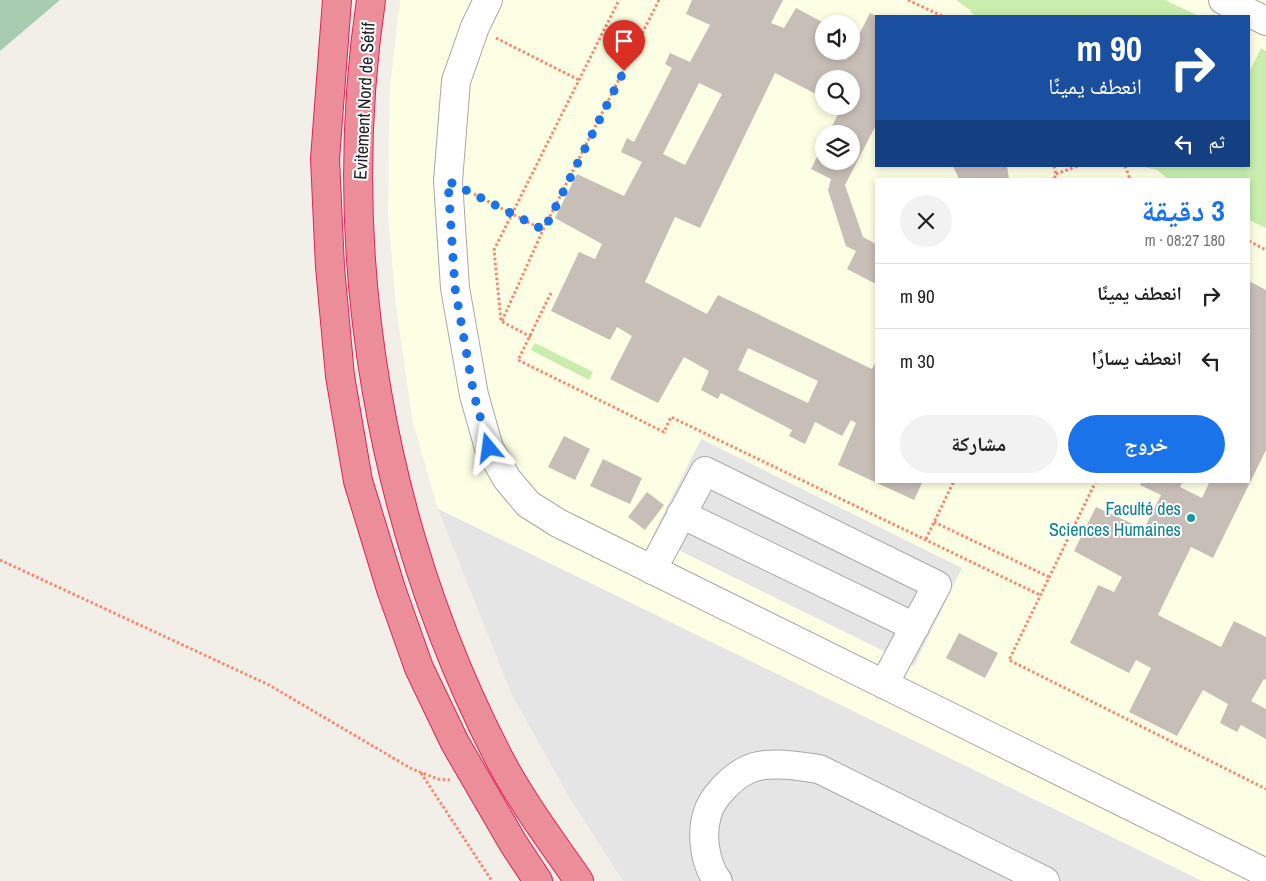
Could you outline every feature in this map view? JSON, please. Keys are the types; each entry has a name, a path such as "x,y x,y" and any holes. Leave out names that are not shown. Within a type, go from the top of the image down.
{"highway":[{"path":"337,0 325,159 330,267 339,366 358,481 390,589 419,668 455,743 538,881"},
{"name":"Evitement Nord de Sétif","path":"372,0 363,57 359,202 364,284 377,385 393,468 432,603 458,672 501,762 579,881"}],"lane":[{"path":"488,0 475,27 456,81 448,181 455,288 474,395 489,448 507,479 528,504 558,523 652,570 1266,872"},
{"path":"1223,0 1266,21"},
{"path":"652,570 705,471 937,585 884,684"},
{"path":"681,514 915,627"},
{"path":"718,881 714,876 704,846 707,814 726,785 748,769 785,764 819,769 1045,881"}],"path":[{"path":"501,321 494,250 619,0"},
{"path":"501,321 544,230 659,0"},
{"path":"908,0 940,15"},
{"path":"475,27 579,80"},
{"path":"1054,167 1056,174 1054,178"},
{"path":"1056,174 1075,167"},
{"path":"448,181 544,230"},
{"path":"1250,242 1266,250"},
{"path":"552,293 518,360 664,432 671,417 1040,595"},
{"path":"501,321 531,337"},
{"path":"926,539 953,483"},
{"path":"1095,483 1009,660 1266,789"},
{"path":"934,522 1050,577"},
{"path":"0,560 269,685 421,773 438,779 450,780 473,774"},
{"path":"421,773 492,881"}],"shaded area":[{"path":"0,0 60,0 0,51"},
{"path":"400,0 1266,0 1266,881 1202,881 438,509 413,423 396,307 388,213 390,87"},
{"path":"701,439 962,568 914,666 652,537"},
{"path":"438,509 1202,881 623,881 571,800 512,695"}],"green space":[{"path":"956,0 1165,0 1197,15 973,15 970,10"},
{"path":"1261,48 1266,51 1266,228 1250,220 1250,178 1167,178 1157,170 1144,167 1250,167 1250,71"},
{"path":"535,343 593,372 589,380 531,350"}],"building":[{"path":"692,0 783,0 771,23 784,28 796,8 815,18 815,60 860,60 860,33 870,13 875,16 875,127 860,156 860,125 832,125 838,115 860,115 860,70 815,70 815,93 775,73 700,228 675,217 645,282 707,314 718,295 872,369 875,363 875,482 838,465 856,423 851,420 842,436 815,422 805,444 789,436 792,430 721,393 718,399 701,390 709,371 684,357 658,403 610,379 632,336 617,327 610,340 551,311 579,252 595,259 602,244 555,218 577,174 624,196 642,162 621,152 627,138 634,142 672,68 665,64 670,53 690,62 710,25 686,14","holes":["699,83 722,94 685,165 663,154","748,348 818,381 808,403 738,370"]},
{"path":"815,161 815,170 853,170 845,185 863,237 875,243 875,283 847,269 856,251 846,246 828,190 831,179 811,169"},
{"path":"953,167 1007,167 1009,178 959,178"},
{"name":"Faculté des Sciences Humaines","path":"1250,282 1266,290 1266,450 1250,483"},
{"path":"564,436 590,449 575,480 548,467"},
{"path":"603,459 642,478 630,504 590,486"},
{"path":"877,483 922,483 914,500"},
{"name":"Faculté des Sciences Humaines","path":"1141,483 1182,483 1180,487 1202,498 1209,483 1250,483 1213,558 1191,547 1158,615 1221,647 1234,621 1266,637 1266,680 1264,679 1251,701 1266,709 1266,739 1241,725 1237,732 1220,723 1228,704 1203,690 1177,736 1129,712 1151,668 1136,660 1129,673 1070,643 1098,585 1114,592 1122,577 1074,551 1096,507 1144,529 1161,495 1140,485"},
{"path":"647,492 664,505 645,530 628,517"},
{"path":"959,633 998,653 985,678 946,658"}],"place":[{"name":"Faculté des Sciences Humaines","path":"1191,518"}],"route":[{"path":"489,448 474,395 455,288 448,181 544,230 624,71"}]}
